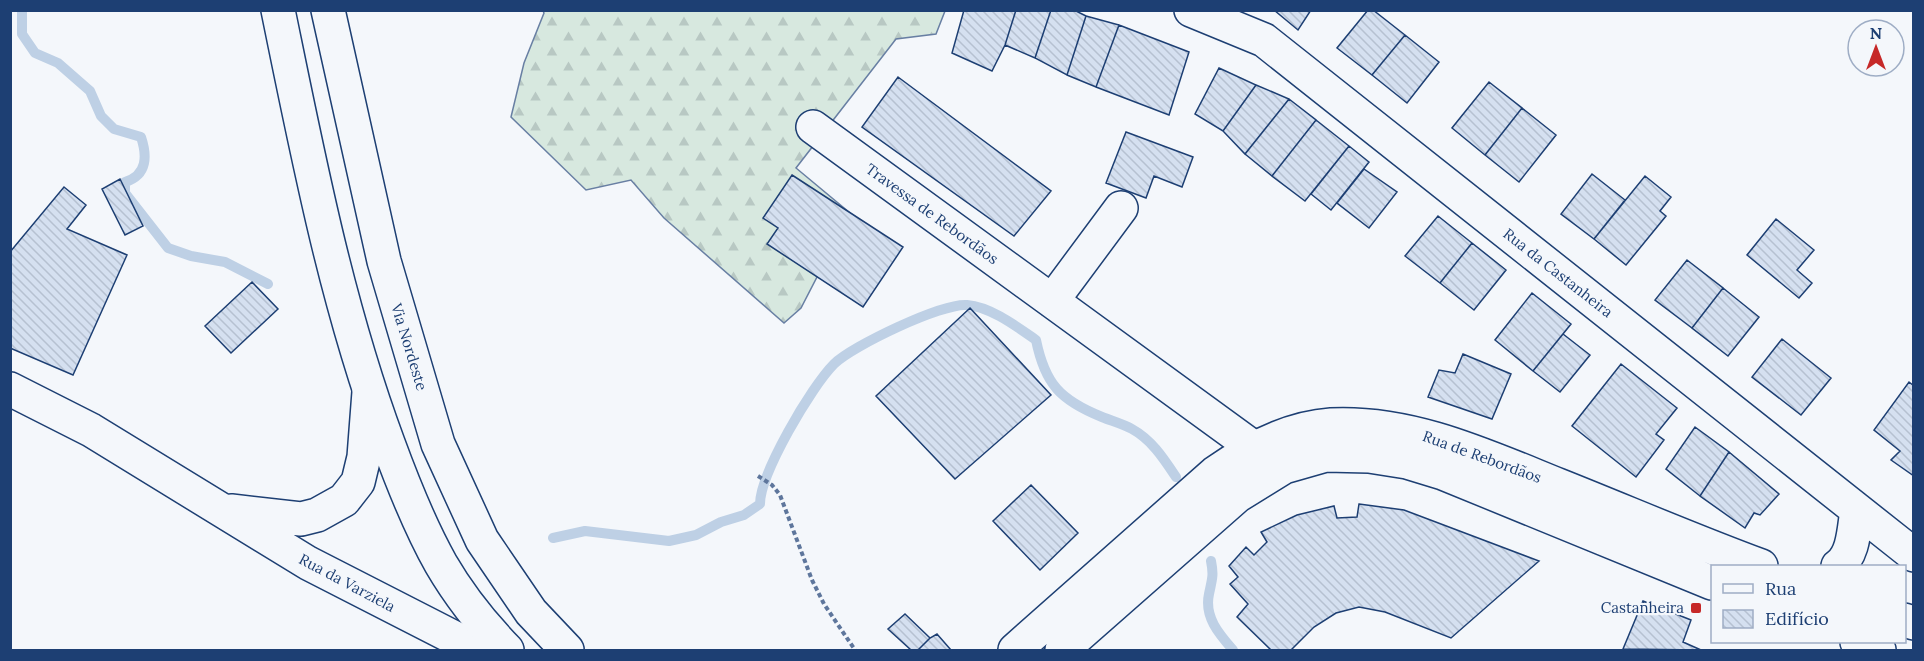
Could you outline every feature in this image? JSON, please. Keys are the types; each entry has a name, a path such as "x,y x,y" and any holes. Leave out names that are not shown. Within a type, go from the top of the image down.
{"main road":[{"path":"278,10 310,166 339,289 369,392 420,524 441,564 468,604 507,651"},
{"name":"Via Nordeste","path":"328,10 384,261 438,444 482,540 531,612 567,651"},
{"name":"Rua da Castanheira","path":"1191,10 1264,40 1914,555"},
{"name":"Travessa de Rebordãos","path":"813,127 1254,448"},
{"path":"1052,301 1121,208"},
{"name":"Rua da Varziela","path":"10,389 91,430 308,563 478,651"},
{"name":"Rua da Varziela","path":"220,510 301,519 317,515 344,500 358,482 364,457 369,392"},
{"name":"Rua de Rebordãos","path":"1015,651 1215,473 1254,448 1291,433 1330,425 1380,426 1432,437 1503,463 1756,565"},
{"name":"Rua de Rebordãos","path":"1062,651 1237,496 1284,468 1326,455 1369,456 1407,462 1443,473 1711,582"},
{"path":"1840,565 1849,553 1857,510"},
{"path":"1859,643 1879,651"}],"path":[{"path":"758,476 772,485 780,495 812,580 824,604 855,651"}],"green space":[{"path":"543,11 945,11 936,34 896,39 796,168 850,213 801,308 784,323 664,218 631,180 586,190 511,117 524,63"}],"building":[{"path":"964,10 1016,10 1005,45 992,71 952,53"},
{"path":"1016,10 1051,10 1035,58 1005,45"},
{"path":"1051,10 1074,10 1086,16 1067,75 1035,58"},
{"path":"1274,10 1311,10 1298,30"},
{"path":"1368,10 1373,10 1405,35 1372,75 1337,48"},
{"path":"1086,16 1119,25 1096,87 1067,75"},
{"path":"1119,25 1189,52 1169,115 1096,87"},
{"path":"1405,35 1439,62 1407,103 1372,75"},
{"path":"1219,68 1256,85 1223,131 1195,114"},
{"path":"898,77 1051,191 1014,236 862,127"},
{"path":"1489,82 1522,108 1485,155 1452,128"},
{"path":"1256,85 1289,99 1245,154 1223,131"},
{"path":"1289,99 1316,120 1272,176 1245,154"},
{"path":"1522,108 1556,135 1519,182 1485,155"},
{"path":"1316,120 1349,146 1305,201 1272,176"},
{"path":"1126,132 1193,157 1182,187 1154,176 1146,198 1106,183"},
{"path":"1349,146 1369,162 1331,210 1311,194"},
{"path":"1364,169 1397,192 1369,228 1337,203"},
{"path":"1592,174 1625,200 1594,239 1561,214"},
{"path":"792,175 903,247 863,307 767,244 778,228 763,218"},
{"path":"1645,176 1671,197 1660,211 1666,216 1626,265 1594,239"},
{"path":"120,179 143,226 125,235 102,189"},
{"path":"64,187 86,205 67,229 127,255 73,375 10,348 10,252"},
{"path":"1438,216 1472,243 1440,283 1405,256"},
{"path":"1776,219 1814,250 1797,270 1812,283 1799,298 1747,255"},
{"path":"1472,243 1506,270 1474,310 1440,283"},
{"path":"1687,260 1723,288 1692,328 1655,300"},
{"path":"252,282 278,309 231,353 205,326"},
{"path":"1723,288 1759,317 1728,356 1692,328"},
{"path":"1532,293 1571,324 1533,371 1495,340"},
{"path":"970,308 1051,395 955,479 876,396"},
{"path":"1563,334 1590,355 1560,392 1533,371"},
{"path":"1782,339 1831,378 1801,415 1752,377"},
{"path":"1463,354 1511,374 1492,419 1428,397 1439,370 1455,373"},
{"path":"1621,364 1677,408 1656,434 1664,440 1636,477 1572,426"},
{"path":"1909,382 1914,386 1914,476 1891,460 1900,451 1874,430"},
{"path":"1695,427 1729,452 1700,496 1666,469"},
{"path":"1729,452 1779,494 1760,515 1754,513 1745,528 1700,496"},
{"path":"1031,485 1078,533 1040,570 993,521"},
{"path":"1359,504 1404,510 1539,561 1451,638 1385,612 1359,607 1336,613 1314,627 1291,650 1271,650 1237,617 1248,604 1230,584 1238,577 1229,566 1246,547 1254,555 1267,542 1261,532 1297,515 1334,506 1337,518 1357,517"},
{"path":"1643,601 1691,620 1683,642 1701,650 1623,649"},
{"path":"905,614 930,638 918,650 911,650 888,629"},
{"path":"937,634 951,650 918,650 930,638"}],"waterway":[{"path":"22,10 22,34 35,53 58,63 90,91 101,116 114,129 141,137 144,164 138,175 125,182 125,193 168,248 191,256 225,262 268,284"},
{"path":"553,538 585,531 669,541 696,535 721,522 744,515 760,504 768,473 788,431 813,391 834,364 877,337 919,318 955,306 967,305 985,309 1012,323 1036,340 1044,368 1065,397 1087,411 1139,433 1157,450 1176,477"},
{"path":"1211,561 1209,610 1214,625 1233,650"}],"place":[{"name":"Castanheira","path":"1696,608"}]}
